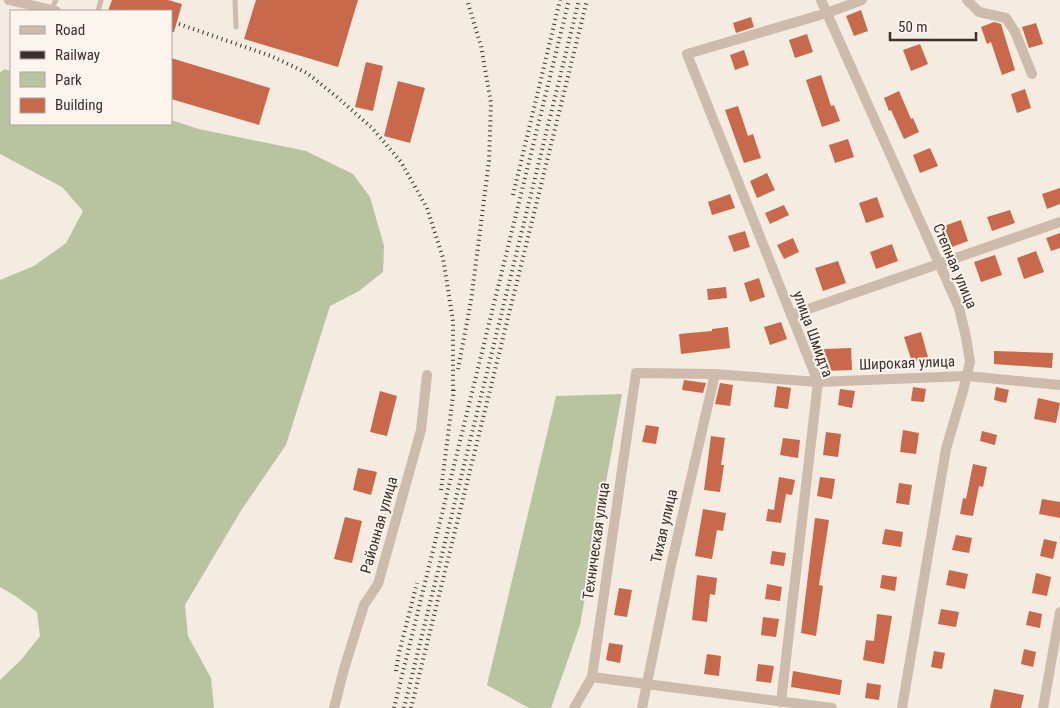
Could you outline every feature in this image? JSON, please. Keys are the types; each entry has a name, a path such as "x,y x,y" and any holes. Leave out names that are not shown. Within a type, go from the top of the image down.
{"street":[{"path":"9,0 49,10"},
{"name":"Степная улица","path":"821,0 959,308 970,362 946,449 902,708"},
{"path":"827,13 862,0"},
{"path":"967,0 979,12 1006,18 1015,32 1032,74"},
{"name":"улица Шмидта","path":"781,702 818,382 686,54 827,13"},
{"path":"791,315 1060,222"},
{"name":"Широкая улица","path":"636,373 715,374 818,382 967,376 1060,385"},
{"name":"Техническая улица","path":"574,708 592,677 636,373"},
{"name":"Тихая улица","path":"642,708 670,570 715,374"},
{"name":"Районная улица","path":"334,708 364,605 378,584 419,439 427,375"},
{"path":"1043,708 1060,612"},
{"path":"592,677 832,708"}],"lane":[{"path":"235,0 236,27"}],"green space":[{"path":"4,69 10,71 10,125 172,125 172,120 199,129 306,151 353,174 370,197 384,246 383,272 359,291 330,306 286,445 242,509 185,605 188,636 211,678 214,708 0,708 0,680 21,660 40,636 37,612 0,587 0,280 34,266 66,243 83,211 62,187 0,154 0,73"},
{"path":"622,394 580,625 551,708 529,708 487,685 556,396"}],"building":[{"path":"112,0 168,0 182,4 174,32 172,32 172,10 108,10"},
{"path":"256,0 358,0 338,67 244,39"},
{"path":"861,10 868,31 854,36 846,16"},
{"path":"751,17 754,27 736,33 733,23"},
{"path":"994,22 1001,24 1015,70 1002,75 991,42 987,44 981,27"},
{"path":"1036,23 1043,44 1029,48 1022,27"},
{"path":"807,34 813,52 795,58 789,40"},
{"path":"920,44 928,64 911,71 903,50"},
{"path":"744,50 749,65 735,70 730,55"},
{"path":"172,58 270,88 259,125 172,99"},
{"path":"366,62 383,66 373,111 355,107"},
{"path":"821,75 831,106 834,105 840,121 822,127 806,80"},
{"path":"398,81 425,88 410,143 384,136"},
{"path":"1025,89 1031,108 1017,113 1011,94"},
{"path":"899,91 919,132 904,139 884,98"},
{"path":"738,106 748,136 753,134 761,158 744,163 725,110"},
{"path":"848,139 854,157 835,163 829,145"},
{"path":"930,148 938,166 920,173 913,155"},
{"path":"767,173 775,190 757,198 750,181"},
{"path":"1060,188 1060,204 1047,209 1042,194"},
{"path":"730,194 735,208 712,215 708,202"},
{"path":"877,197 884,217 866,223 859,203"},
{"path":"784,205 789,215 770,224 765,213"},
{"path":"1010,210 1015,223 992,231 987,217"},
{"path":"961,220 968,241 952,247 944,226"},
{"path":"745,231 750,247 734,252 728,236"},
{"path":"1060,233 1060,248 1051,251 1046,238"},
{"path":"793,238 799,252 784,259 777,245"},
{"path":"892,244 898,261 876,269 870,252"},
{"path":"1036,251 1044,272 1024,279 1017,258"},
{"path":"995,255 1002,275 981,282 974,262"},
{"path":"838,261 846,283 823,291 815,268"},
{"path":"759,278 765,297 750,302 744,283"},
{"path":"726,287 727,298 708,300 707,289"},
{"path":"781,322 787,339 770,345 764,327"},
{"path":"728,327 730,348 681,354 679,334 712,331 712,329"},
{"path":"921,332 928,357 912,362 904,337"},
{"path":"851,348 852,370 825,371 824,349"},
{"path":"994,351 1053,353 1052,368 994,364"},
{"path":"684,380 706,383 703,393 682,390"},
{"path":"720,383 733,385 730,406 715,404"},
{"path":"777,386 791,388 788,409 774,407"},
{"path":"913,387 926,389 924,402 911,401"},
{"path":"996,387 1009,390 1006,403 994,400"},
{"path":"840,389 855,391 852,408 838,405"},
{"path":"380,391 397,396 387,436 370,432"},
{"path":"1038,398 1060,403 1056,423 1034,419"},
{"path":"646,425 659,427 656,444 642,442"},
{"path":"903,430 919,433 916,454 900,452"},
{"path":"982,431 997,435 995,445 980,441"},
{"path":"826,432 841,434 838,457 823,455"},
{"path":"711,436 725,438 720,492 704,490"},
{"path":"783,438 800,440 798,458 780,455"},
{"path":"973,464 987,467 983,487 979,486 973,516 960,514 963,498 966,499"},
{"path":"358,468 377,472 371,495 353,490"},
{"path":"779,477 795,480 792,495 786,494 781,523 766,521 768,509 774,510"},
{"path":"820,477 835,479 832,499 817,496"},
{"path":"899,483 912,485 909,505 896,503"},
{"path":"1042,499 1060,502 1060,518 1039,514"},
{"path":"703,509 726,513 723,531 717,530 712,559 695,556"},
{"path":"345,517 362,521 352,563 334,559"},
{"path":"815,518 829,520 819,585 823,586 816,636 801,633"},
{"path":"885,529 903,532 901,547 882,544"},
{"path":"956,535 972,538 969,553 952,550"},
{"path":"1044,539 1057,542 1053,559 1040,556"},
{"path":"772,551 786,553 784,566 770,564"},
{"path":"949,570 968,574 965,589 946,585"},
{"path":"1036,573 1051,577 1047,596 1032,593"},
{"path":"697,575 717,578 715,595 710,594 707,622 692,620"},
{"path":"882,575 897,577 895,591 880,588"},
{"path":"767,584 782,587 780,601 765,599"},
{"path":"619,588 632,590 627,617 614,615"},
{"path":"941,609 959,612 956,627 938,624"},
{"path":"1029,611 1042,614 1040,628 1026,625"},
{"path":"877,614 892,616 884,664 863,660 866,640 874,641"},
{"path":"763,617 779,619 776,637 761,635"},
{"path":"609,643 623,645 620,663 606,660"},
{"path":"1024,649 1036,652 1033,667 1021,664"},
{"path":"934,651 945,653 942,669 931,667"},
{"path":"707,654 721,656 719,676 704,674"},
{"path":"758,664 774,666 771,683 756,681"},
{"path":"793,671 842,680 840,695 791,687"},
{"path":"867,683 881,685 879,700 865,698"},
{"path":"994,689 1024,695 1021,708 990,708"}],"railway":[{"path":"458,369 471,301 489,161 491,103 481,46 467,0"},
{"path":"513,195 560,0"},
{"path":"394,708 569,0"},
{"path":"404,708 579,0"},
{"path":"411,708 587,0"},
{"path":"179,24 271,56 307,73 372,128 401,162 427,208 443,258 453,321 453,393"},
{"path":"441,490 454,388"},
{"path":"396,671 417,583"}]}
